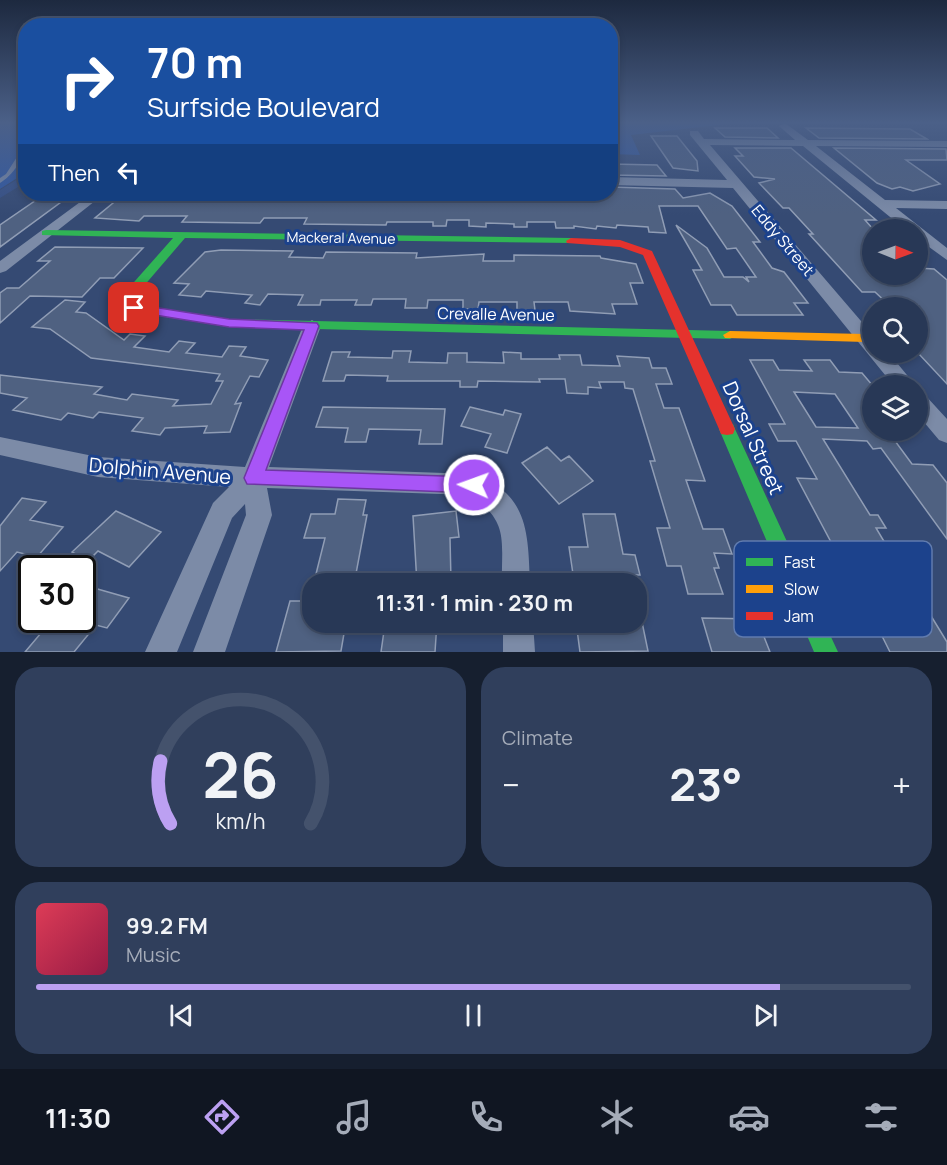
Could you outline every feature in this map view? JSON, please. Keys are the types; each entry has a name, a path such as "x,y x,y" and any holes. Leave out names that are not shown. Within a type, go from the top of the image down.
{"street":[{"name":"Eddy Street","path":"711,153 862,334"},
{"path":"818,153 901,219"},
{"path":"618,181 736,184"},
{"path":"0,268 89,201"},
{"path":"882,204 947,205"},
{"name":"Mackeral Avenue","path":"46,233 618,242 636,246"},
{"name":"Crevalle Avenue","path":"182,235 131,293 129,303 134,308 229,323 686,335 862,345"},
{"path":"928,240 947,255"},
{"name":"Dorsal Street","path":"636,246 648,253 777,541"},
{"path":"161,652 222,511 253,478 312,326"},
{"name":"Eddy Street","path":"886,363 897,375"},
{"path":"928,412 947,434"},
{"name":"Dolphin Avenue","path":"0,447 98,467 253,478 292,477 474,485 498,498 513,520 515,573"},
{"path":"209,652 259,515 253,478"},
{"path":"518,633 519,652"},
{"name":"Dorsal Street","path":"819,637 826,652"}],"lane":[{"path":"0,181 8,175 18,158"}],"shaded area":[{"path":"0,153 18,153 18,177 0,189"},
{"path":"618,153 639,153 618,154"}],"building":[{"path":"663,153 691,153 697,161 698,171 673,168"},
{"path":"740,153 797,153 875,219 862,219 862,285 928,285 928,269 934,269 947,280 947,384 927,363 928,297 880,297 875,292 862,292 809,234 813,234 789,208 783,208 759,183 775,179 754,177 735,156 743,156"},
{"path":"841,153 946,153 947,160 906,160 940,184 913,191 900,187 892,189 877,183"},
{"path":"618,164 657,165 666,176 618,175"},
{"path":"618,187 675,189 683,198 710,193 732,206 760,242 753,242 772,268 784,272 808,303 794,303 803,315 737,315 731,305 711,305 693,270 702,270 676,225 707,248 724,277 743,277 749,282 746,277 756,277 736,248 727,249 698,206 659,206 666,233 649,232 648,227 617,225 616,228 597,226 596,229 574,226 574,228 556,228 555,222 527,222 527,227 486,223 486,227 469,226 469,220 447,220 446,226 433,226 433,222 387,222 386,225 304,224 307,218 264,218 260,223 182,222 187,216 144,216 139,221 95,218 116,201 618,201"},
{"path":"35,201 62,201 0,247 0,225"},
{"path":"55,247 143,248 114,278 100,278 82,297 30,296 0,323 0,293 7,288 19,288 50,261 38,261"},
{"path":"221,250 293,251 289,257 323,258 326,252 417,253 416,258 484,254 483,261 514,261 514,255 600,256 636,264 643,283 630,283 637,304 612,304 615,314 570,311 568,302 534,302 535,310 517,310 517,302 479,302 478,309 463,309 463,300 428,300 427,308 405,308 406,299 373,299 371,305 355,305 357,300 321,300 320,305 298,305 303,295 268,294 260,305 245,303 252,295 206,291 201,297 179,295 189,284 174,283 205,252"},
{"path":"65,300 85,302 76,312 86,313 124,340 130,334 145,336 134,347 169,352 179,341 195,343 186,353 222,357 229,346 246,347 240,356 268,360 259,377 250,376 235,404 241,403 230,432 204,433 207,426 165,428 160,435 132,431 143,418 99,412 93,418 68,413 61,420 13,410 27,398 0,393 0,375 102,387 94,394 127,400 132,394 178,400 173,406 211,404 223,381 216,381 220,374 91,358 50,329 32,327"},
{"path":"393,351 411,351 409,362 447,363 448,353 467,353 467,362 504,363 503,352 521,353 521,359 560,359 559,355 580,355 582,365 620,366 617,356 649,358 652,368 666,368 672,384 656,384 664,408 679,408 705,481 686,480 703,529 723,529 732,554 714,553 719,568 714,568 723,594 688,594 681,566 667,566 657,528 670,528 650,461 655,461 633,389 625,388 624,382 599,382 601,388 588,387 588,394 567,393 565,379 539,379 540,382 478,381 477,387 460,387 460,381 387,381 388,376 346,375 344,381 323,381 332,352 350,352 348,357 392,358"},
{"path":"750,360 773,360 779,370 812,371 804,360 830,360 839,372 862,373 862,441 823,439 870,515 878,515 886,528 876,528 884,541 830,541 797,478 817,479 796,441 778,441 769,424 785,424","holes":["794,392 835,394 858,428 816,427"]},
{"path":"323,407 445,409 442,444 419,444 421,430 369,429 366,442 345,442 348,428 316,427"},
{"path":"470,407 503,415 505,410 521,414 507,453 485,447 491,434 461,426"},
{"path":"867,441 895,441 912,464 933,465 947,483 947,539 881,448 873,449"},
{"path":"547,447 561,461 569,456 593,481 559,504 522,463"},
{"path":"22,498 46,502 30,520 63,527 39,555 17,552 0,571 0,526"},
{"path":"338,499 366,500 363,515 367,515 356,573 316,573 325,538 304,538 311,514 335,514"},
{"path":"116,511 161,532 129,567 98,551 94,555 77,555 72,552"},
{"path":"456,511 459,537 450,538 451,573 416,573 413,516"},
{"path":"583,514 615,514 623,554 635,555 640,573 573,573 569,547 588,547"},
{"path":"96,589 129,598 107,628 96,625"},
{"path":"290,601 302,601 302,633 344,633 341,651 276,652"},
{"path":"932,617 947,642 947,652 890,652 882,637 932,637"},
{"path":"702,618 734,619 734,637 764,637 770,652 712,652"},
{"path":"41,633 89,633 74,652 25,652"},
{"path":"384,633 436,633 435,652 381,652"},
{"path":"577,633 644,633 648,651 580,652"}],"waterway":[{"path":"0,195 18,183"}],"traffic: fast":[{"path":"46,233 571,241"},
{"path":"182,235 131,293 129,303 134,308 229,323 730,335"},
{"path":"727,429 777,541"},
{"path":"819,637 826,652"}],"traffic: slow":[{"path":"730,335 862,338"}],"traffic: jam":[{"path":"571,241 620,243 648,253 727,429"}],"route":[{"path":"134,308 229,323 312,326 253,478 292,477 474,485"}]}
